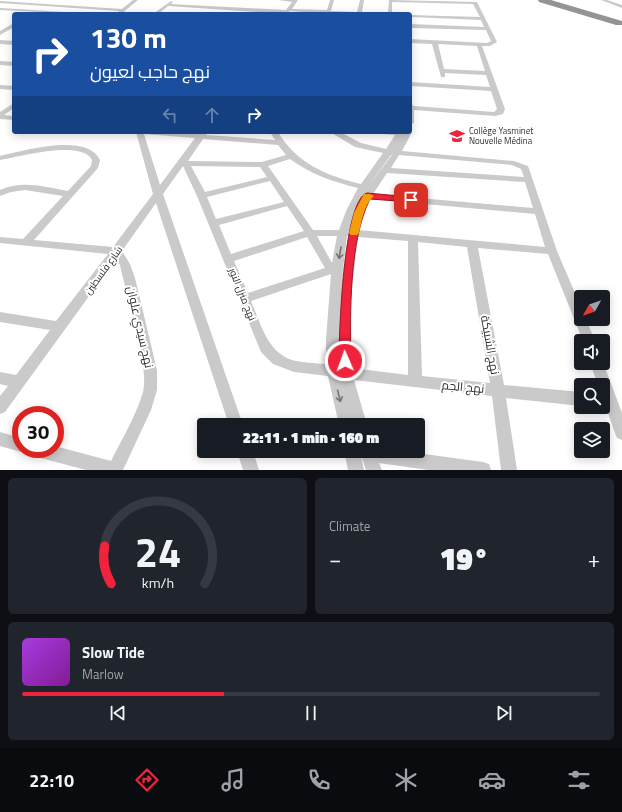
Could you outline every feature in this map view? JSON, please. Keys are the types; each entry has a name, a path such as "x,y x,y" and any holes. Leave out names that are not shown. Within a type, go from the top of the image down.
{"highway":[{"path":"542,0 621,21"},
{"path":"550,0 621,21"},
{"path":"562,0 621,21"},
{"path":"593,4 621,21"}],"street":[{"path":"0,2 4,0"},
{"path":"120,12 136,0"},
{"path":"157,12 173,0"},
{"path":"280,0 296,0"},
{"path":"166,5 287,12 296,0"},
{"path":"328,12 332,0"},
{"path":"359,12 362,0"},
{"path":"603,0 622,7"},
{"path":"394,1 395,12"},
{"path":"0,2 123,10"},
{"path":"390,12 390,2 418,2 482,19"},
{"path":"418,2 422,16"},
{"path":"412,16 422,16 452,10 475,3 494,42 492,45 479,45 412,41"},
{"path":"0,9 27,12"},
{"path":"0,33 12,26"},
{"path":"412,26 488,29"},
{"path":"0,42 12,43"},
{"path":"435,43 444,86"},
{"path":"412,107 495,114 500,112 501,109 495,89 479,45"},
{"path":"0,63 12,64"},
{"path":"442,71 489,73"},
{"path":"412,84 495,89"},
{"path":"0,87 12,88"},
{"path":"0,116 12,107"},
{"path":"0,116 12,118"},
{"path":"141,134 158,194 234,418"},
{"path":"183,134 279,143"},
{"path":"275,134 279,143 290,156 324,175 368,190 538,211"},
{"path":"338,134 358,145 393,152 514,163 525,168 552,251 586,334"},
{"path":"344,418 332,371 334,269 368,190 393,152 402,134"},
{"name":"شارع فلسطين","path":"0,407 158,194 185,161 202,135"},
{"path":"0,158 60,148 77,149 91,153 96,160 95,166 25,243"},
{"path":"368,190 386,170 393,152"},
{"path":"185,161 263,165 290,156"},
{"name":"نهج منزل النور","path":"185,161 202,196 265,348 278,360 294,366 346,373"},
{"path":"263,165 334,269"},
{"path":"386,170 528,180"},
{"path":"202,196 272,178"},
{"path":"0,194 7,190 20,187 70,194"},
{"path":"213,223 289,203"},
{"path":"228,259 310,233 349,233 552,251"},
{"path":"349,233 344,349 346,373 358,418"},
{"path":"413,239 415,382"},
{"path":"0,240 116,251"},
{"name":"نهج الشبيكة","path":"472,244 498,390 509,470"},
{"name":"نهج سيدي علوان","path":"115,470 144,410 150,390 150,371 132,292 125,264 116,251"},
{"path":"245,299 334,269"},
{"path":"0,317 60,327"},
{"name":"نهج الجم","path":"346,373 415,382 574,398"},
{"path":"0,378 19,382"},
{"path":"610,408 622,433"},
{"path":"0,439 12,442"},
{"path":"64,456 115,470"},
{"path":"247,458 251,470"},
{"path":"353,458 356,470"},
{"path":"369,458 374,470"},
{"path":"401,458 483,470"}],"slow traffic":[{"path":"354,233 359,213 367,196 370,196"}],"place":[{"name":"Collège Yasminet Nouvelle Médina","path":"457,136"}],"route":[{"path":"345,361 345,312 348,276 354,233 359,213 367,196 411,200"}]}
